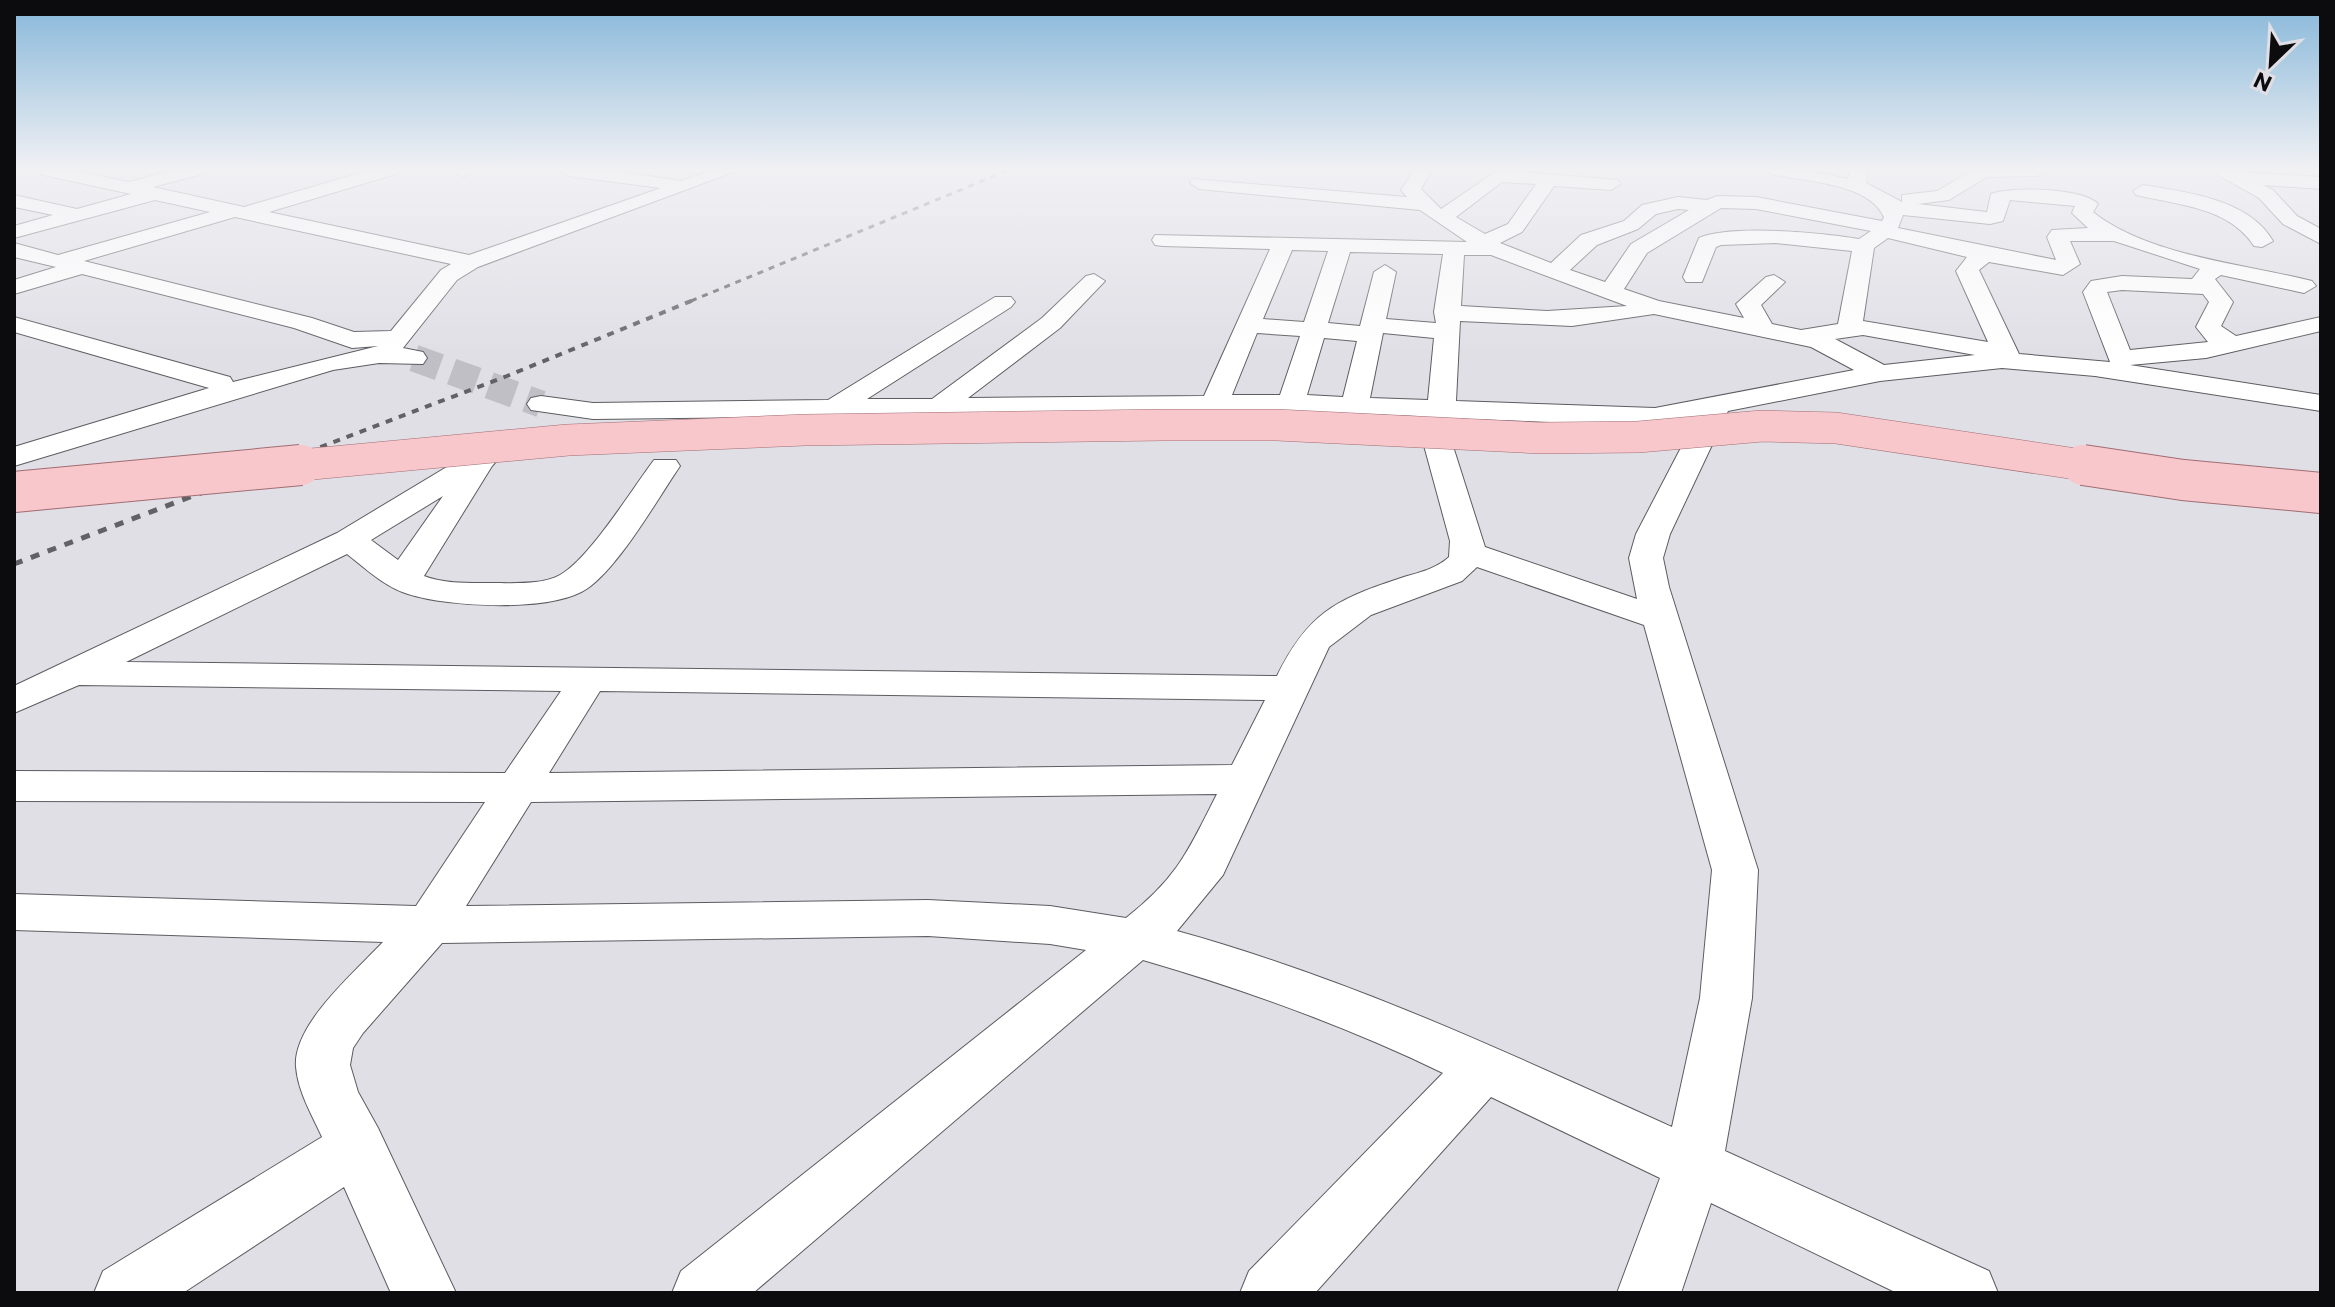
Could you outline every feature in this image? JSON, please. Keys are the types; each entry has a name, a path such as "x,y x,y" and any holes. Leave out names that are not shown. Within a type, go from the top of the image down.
{"main road":[{"path":"14,492 568,440 805,430 1277,425 1540,438 1638,437 1762,426 1836,428 2183,480 2321,493"}],"street":[{"path":"14,287 163,231"},
{"path":"346,231 470,262"},
{"path":"14,457 185,402 325,365 399,350 449,275 470,262 558,231"},
{"path":"1473,231 1490,246 1609,293 1653,307 1834,347 1880,373"},
{"path":"1163,240 1454,248 1490,246 1511,231"},
{"path":"1554,272 1589,240 1614,231"},
{"path":"1849,330 1868,231"},
{"path":"1935,231 1985,255 2063,268 2069,264 2059,234 2123,236"},
{"path":"2112,231 2218,279"},
{"path":"2251,231 2279,231"},
{"path":"1609,293 1633,255 1667,232 1707,243 1718,238 1754,240 1776,237 1864,246"},
{"path":"1214,404 1284,243"},
{"path":"1694,277 1707,243"},
{"path":"1291,403 1341,245"},
{"path":"704,1293 1172,908 1200,875 1312,643 1328,624 1348,610 1450,574 1464,564 1469,553 1435,410 1454,248"},
{"path":"14,250 399,350"},
{"path":"1985,255 1967,271 2006,353"},
{"path":"1354,407 1385,272"},
{"path":"2218,279 2221,302 2208,327 2233,344"},
{"path":"2120,358 2095,292 2099,286 2218,279 2312,284"},
{"path":"939,407 1051,323 1094,281"},
{"path":"1763,329 1748,304 1774,282"},
{"path":"541,404 593,411 1291,403 1655,417 1880,373 1969,361 2120,358 2179,354 2233,344 2321,324 2300,292 2312,284"},
{"path":"834,408 1003,302"},
{"path":"1249,325 1371,330 1445,322 1579,319 1615,316 1653,307"},
{"path":"14,324 220,383"},
{"path":"1799,337 1849,330 1912,333 2041,361 2321,403"},
{"path":"14,339 40,331"},
{"path":"1649,1293 1693,1167 1726,998 1734,926 1735,870 1646,558 1653,534 1716,407"},
{"path":"14,701 349,540 486,456 404,577"},
{"path":"349,540 421,587 443,591 543,591 562,588 583,573 665,466"},
{"path":"1469,553 1661,619"},
{"path":"71,673 1290,688"},
{"path":"424,1293 358,1146 330,1093 323,1065 327,1044 344,1018 429,925 588,679"},
{"path":"14,786 520,788 1246,779"},
{"path":"14,912 429,925 928,918 1050,925 1136,939 1203,956 1402,1029 1966,1293"},
{"path":"1272,1293 1484,1067"},
{"path":"126,1293 358,1146"}],"tunnel":[{"path":"414,358 541,404"}],"railway":[{"path":"691,301 861,231"},
{"path":"268,467 507,376 696,299"},
{"path":"14,564 274,465"}]}
